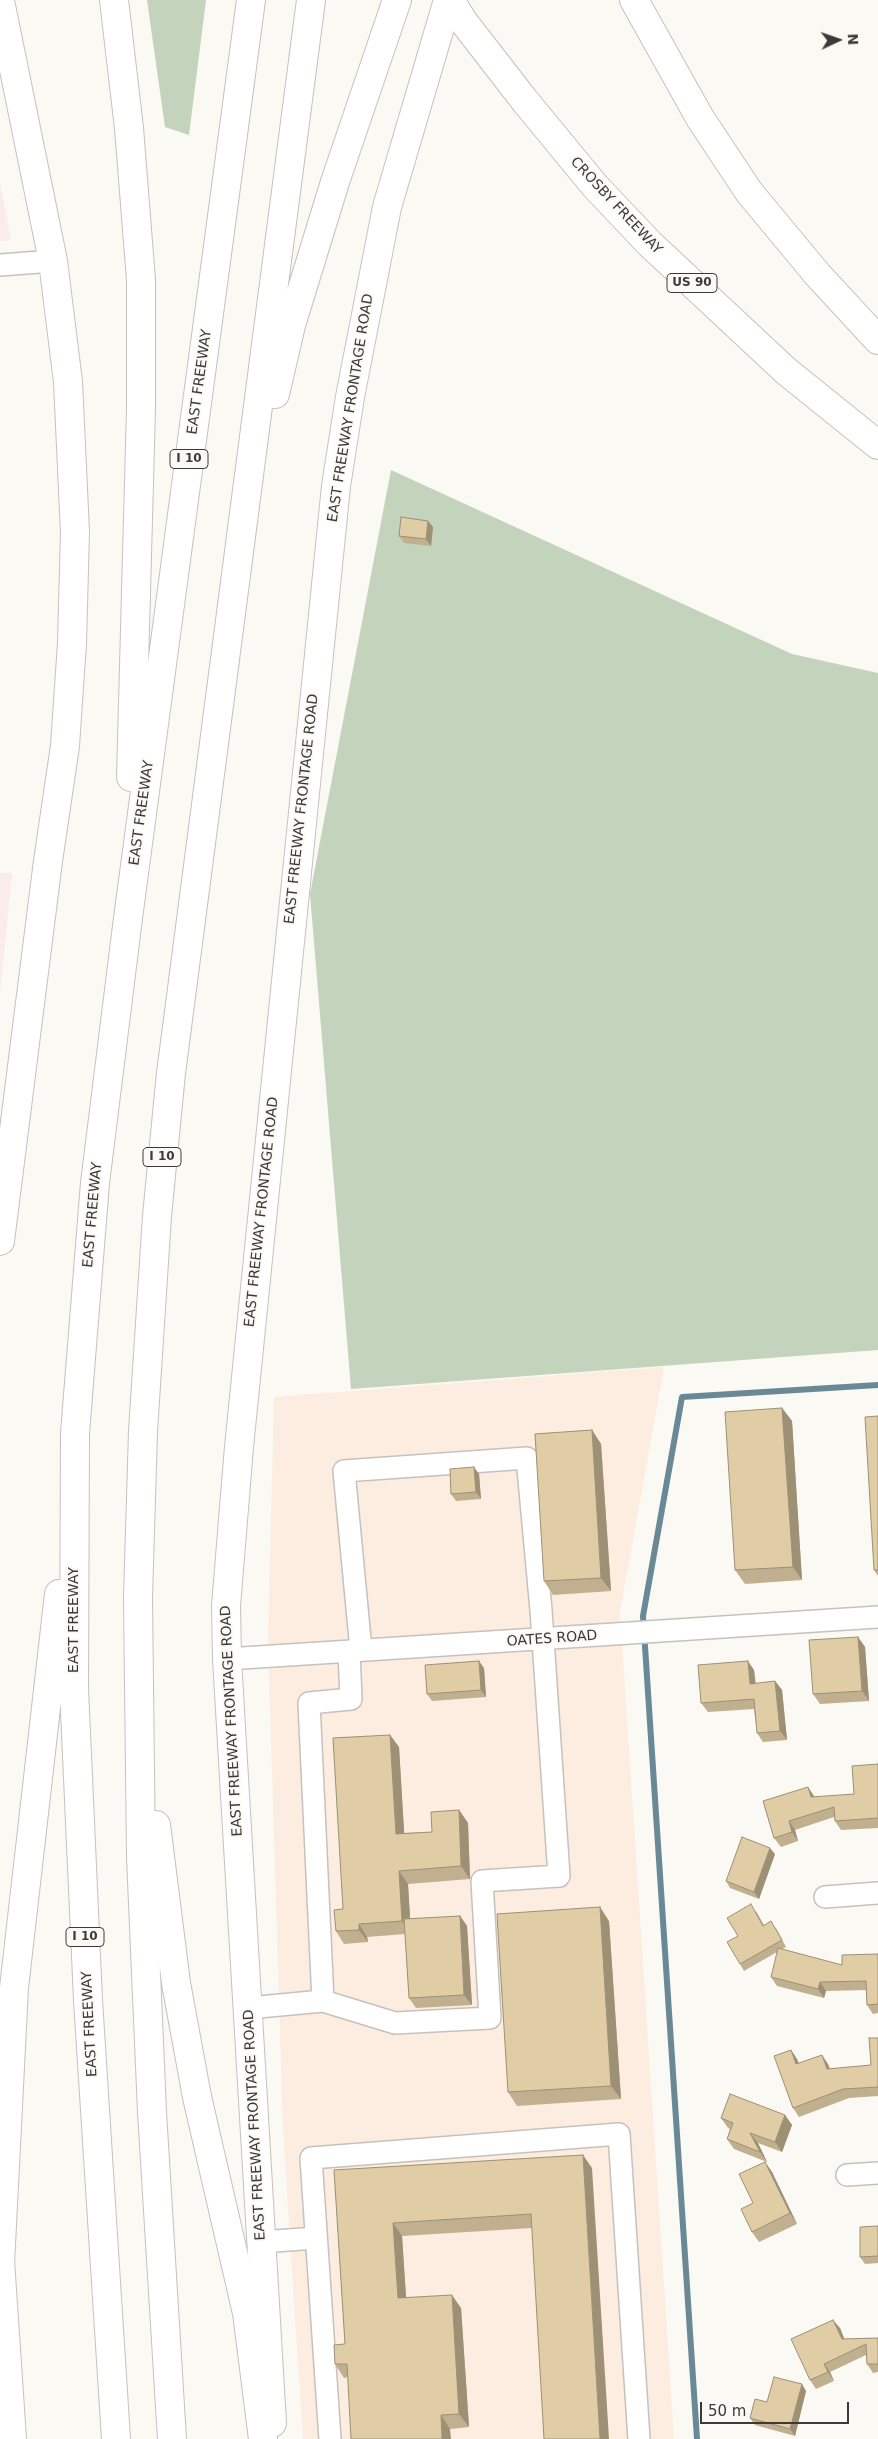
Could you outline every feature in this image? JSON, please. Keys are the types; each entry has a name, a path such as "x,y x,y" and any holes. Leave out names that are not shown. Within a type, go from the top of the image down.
{"main road":[{"path":"114,0 130,128 141,280 141,408 128,918"},
{"name":"EAST FREEWAY","path":"116,2439 88,2000 74,1699 75,1433 95,1183 128,918 251,0"},
{"name":"I 10","path":"172,2439 152,2102 141,1857 138,1588 143,1431 163,1144 311,0"},
{"path":"228,634 257,468 291,325 338,173 397,0"},
{"name":"CROSBY FREEWAY","path":"449,0 525,101 595,186 650,244 786,371 878,445"},
{"name":"EAST FREEWAY FRONTAGE ROAD","path":"273,2439 227,1659 226,1606 239,1447 336,486 350,397 387,207 449,0"},
{"path":"634,0 700,118 749,192 817,274 878,340"},
{"path":"0,1 53,260 68,391 75,532 72,643 65,746 48,861 0,1241"},
{"path":"0,2264 14,1988 46,1714 75,1433"},
{"path":"138,1684 176,1983 197,2097 247,2313 262,2439"},
{"path":"0,2260 5,2409 12,2439"}],"street":[{"path":"0,265 53,260"},
{"path":"248,2008 323,2001 396,2023 490,2018 482,1881 558,1876 543,1640 527,1458 344,1471 355,1651 351,1699 309,1703 323,2001"},
{"name":"OATES ROAD","path":"227,1659 878,1617"},
{"path":"825,1897 878,1893"},
{"path":"330,2439 311,2158 619,2134 638,2439"},
{"path":"847,2174 878,2173"},
{"path":"261,2242 316,2238"}],"shaded area":[{"path":"0,183 11,240 0,241"},
{"path":"0,873 12,873 0,992"},
{"path":"664,1367 620,1612 674,2439 303,2439 283,2130 268,1641 274,1397"}],"green space":[{"path":"147,0 206,0 189,135 165,127"},
{"path":"391,470 792,654 878,673 878,1350 351,1389 310,894"}],"building":[{"path":"401,517 428,521 426,539 399,536"},
{"path":"782,1408 793,1567 735,1570 725,1412"},
{"path":"878,1416 878,1570 874,1570 865,1417"},
{"path":"592,1430 601,1578 544,1581 535,1434"},
{"path":"474,1467 476,1492 451,1494 450,1469"},
{"path":"858,1637 862,1691 813,1694 809,1640"},
{"path":"479,1661 481,1690 427,1694 425,1665"},
{"path":"748,1661 750,1684 775,1681 780,1731 757,1733 754,1699 701,1703 698,1665"},
{"path":"390,1735 396,1834 432,1832 431,1812 459,1810 461,1866 399,1871 402,1921 359,1924 359,1930 336,1931 334,1910 343,1909 333,1738"},
{"path":"878,1764 878,1818 835,1821 834,1807 789,1821 792,1832 774,1838 763,1801 808,1787 811,1797 854,1794 852,1766"},
{"path":"742,1837 770,1848 754,1892 726,1881"},
{"path":"751,1904 763,1926 771,1921 782,1940 740,1964 727,1942 738,1936 727,1918"},
{"path":"600,1907 611,2086 508,2092 497,1914"},
{"path":"460,1916 464,1995 409,1998 404,1919"},
{"path":"778,1948 842,1965 842,1955 878,1954 878,2004 867,2005 866,1981 820,1982 818,1989 771,1977"},
{"path":"869,2038 878,2038 878,2087 843,2089 793,2108 774,2056 791,2050 796,2064 822,2055 827,2069 871,2065"},
{"path":"730,2094 785,2115 775,2142 750,2133 760,2152 727,2139 733,2123 721,2118"},
{"path":"583,2155 600,2439 544,2439 531,2214 393,2223 398,2298 452,2295 459,2414 441,2415 442,2439 351,2439 347,2364 335,2364 334,2345 345,2344 334,2170"},
{"path":"765,2162 790,2213 752,2232 741,2209 753,2203 739,2174"},
{"path":"878,2226 878,2256 860,2257 860,2227"},
{"path":"833,2320 842,2339 878,2338 878,2364 867,2364 866,2344 824,2364 828,2372 810,2380 791,2339"},
{"path":"774,2377 802,2384 790,2429 750,2418 755,2399 767,2402"}],"waterway":[{"path":"697,2439 643,1616 682,1397 878,1385"}]}
